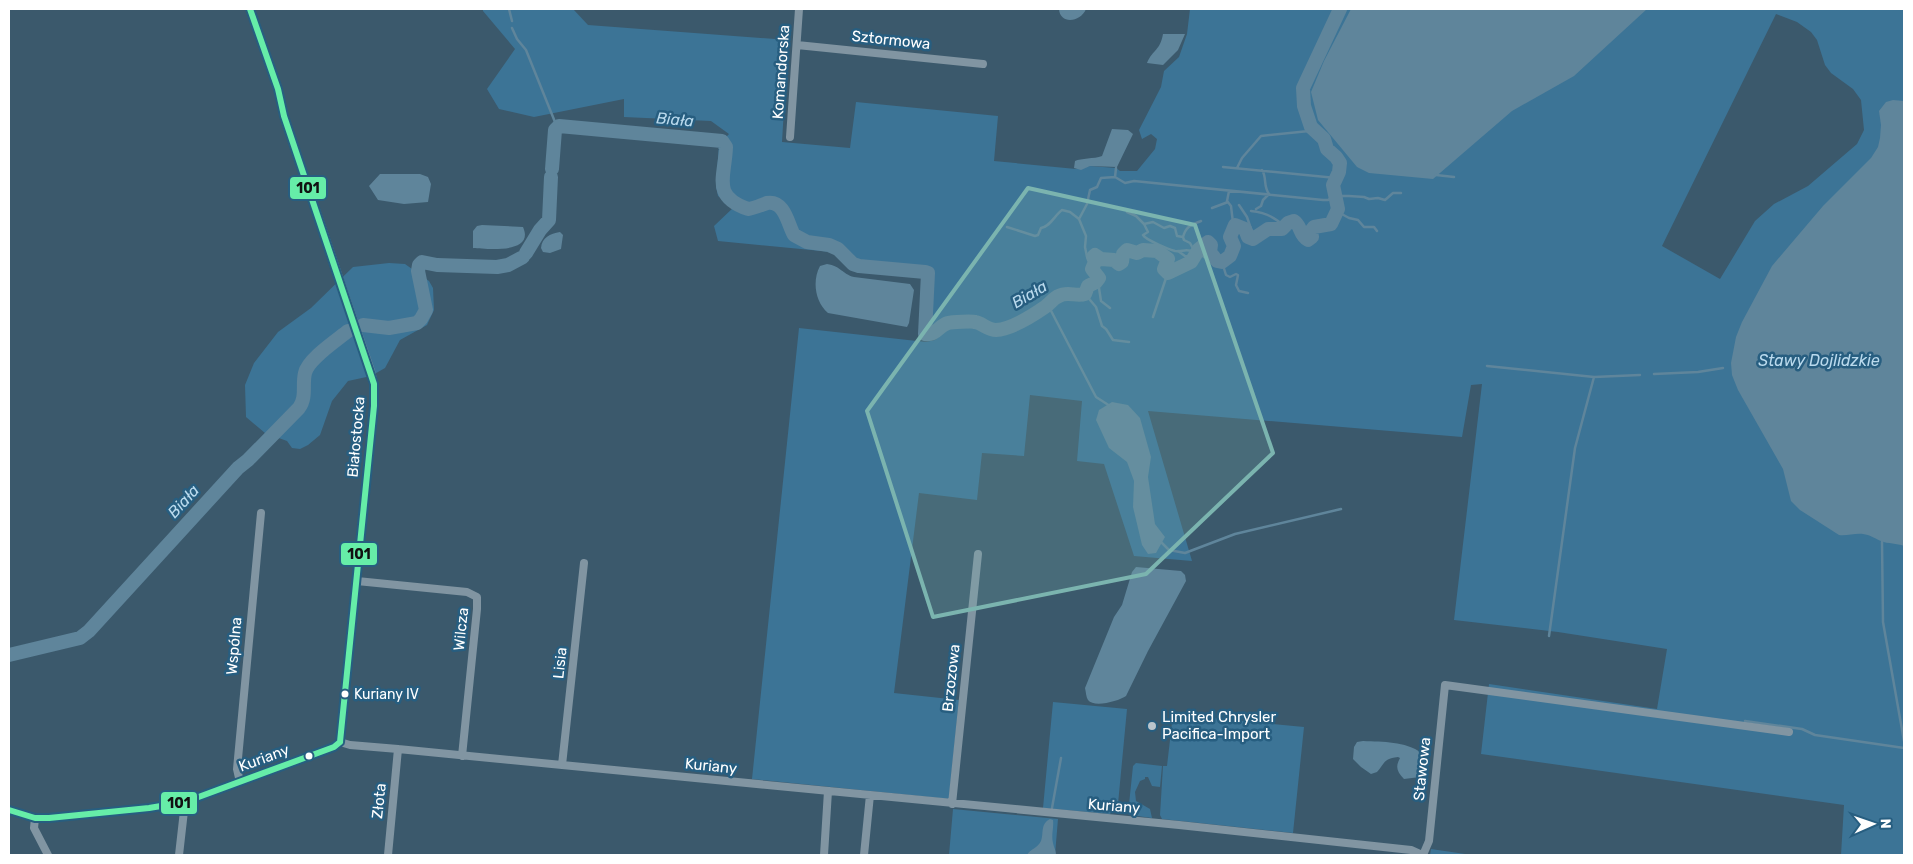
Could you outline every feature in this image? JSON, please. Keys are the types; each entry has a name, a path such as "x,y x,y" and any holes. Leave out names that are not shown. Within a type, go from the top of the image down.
{"street":[{"name":"Białostocka","path":"250,9 278,89 284,116 355,321 374,384 374,406 340,742"},
{"name":"Komandorska","path":"790,138 799,9"},
{"name":"Sztormowa","path":"797,44 983,64"},
{"name":"Wspólna","path":"240,782 236,769 261,513"},
{"name":"Brzozowa","path":"952,804 978,554"},
{"name":"Lisia","path":"562,765 584,563"},
{"name":"Wilcza","path":"357,581 466,592 477,597 462,756"},
{"name":"Stawowa","path":"1422,855 1429,841 1445,684 1789,732"},
{"name":"Kuriany","path":"9,810 35,818 49,818 149,808 185,802 334,747 340,742 398,750 1392,848 1411,850 1422,855"},
{"name":"Złota","path":"388,855 398,750"},
{"path":"824,855 828,791"},
{"path":"864,855 870,796"},
{"path":"179,855 185,802"},
{"path":"35,818 34,828 48,855"}],"highlighted area":[{"path":"1028,188 1195,225 1273,453 1146,574 933,617 867,411"}],"shaded area":[{"path":"483,9 573,9 588,25 788,40 782,142 850,148 856,102 998,116 994,161 1076,169 1090,166 1116,168 1120,171 1137,171 1155,149 1157,139 1151,134 1142,139 1139,130 1161,87 1164,71 1179,57 1187,34 1190,9 1904,9 1904,855 1841,855 1844,805 1481,754 1489,684 1657,709 1667,649 1558,632 1454,620 1482,384 1471,385 1462,437 1148,411 1192,561 1134,556 1104,464 1077,461 1082,401 1030,395 1024,456 982,453 977,500 919,493 894,693 959,700 949,799 752,779 799,328 926,342 935,340 947,330 939,329 934,334 925,334 928,274 924,276 855,269 832,252 718,241 714,226 734,207 718,196 716,186 719,145 729,134 711,121 624,117 624,99 534,117 499,109 487,89 515,49","holes":["1776,14 1797,22 1811,32 1817,40 1825,65 1831,73 1853,89 1861,100 1864,130 1857,144 1808,186 1774,204 1755,221 1720,279 1662,246"]},
{"path":"389,263 405,264 429,281 433,288 434,310 427,325 400,340 385,368 371,376 348,381 332,401 320,435 308,445 300,449 292,448 287,441 265,433 246,417 245,385 254,363 278,332 311,308 353,267"},
{"path":"1053,702 1127,709 1118,804 1110,814 1043,808"},
{"path":"1173,714 1304,727 1293,833 1162,819 1160,815 1163,766 1167,766"},
{"path":"1136,763 1162,766 1160,787 1152,786 1148,777 1145,777 1145,779 1140,781 1135,792 1136,801 1150,809 1152,818 1128,814 1133,766"},
{"path":"953,809 1058,819 1055,855 949,855"},
{"path":"1431,849 1472,855 1430,855"}],"water":[{"path":"1059,9 1086,9 1080,17 1071,20 1063,18"},
{"path":"1351,9 1647,9 1574,76 1512,111 1433,179 1369,173 1357,167 1318,120 1311,92 1324,61"},
{"path":"1163,34 1185,34 1178,50 1163,65 1147,63 1160,44"},
{"name":"Stawy Dojlidzkie","path":"1893,100 1904,101 1904,546 1884,542 1863,534 1839,535 1800,510 1791,501 1783,469 1738,390 1732,375 1731,363 1736,337 1742,322 1772,266 1823,206 1871,158 1878,147 1880,138 1879,111 1886,102"},
{"path":"1112,129 1128,130 1133,134 1117,167 1090,166 1081,170 1074,168 1075,161 1102,156"},
{"path":"1324,136 1330,137 1327,142 1328,145 1343,159 1343,168 1333,185 1336,162 1323,149 1322,142"},
{"path":"380,174 420,174 428,177 431,184 428,202 404,204 378,200 369,186"},
{"path":"477,226 523,227 525,236 522,242 508,248 473,248 473,231"},
{"path":"560,232 563,235 561,249 550,253 543,252 541,248 543,241 550,235"},
{"path":"827,264 835,266 854,277 910,284 914,290 907,327 828,313 820,303 816,291 816,278 820,266"},
{"path":"1112,402 1128,405 1140,418 1151,457 1148,477 1155,524 1165,537 1156,553 1148,554 1142,545 1133,507 1134,481 1127,462 1109,448 1096,420 1099,410"},
{"path":"1136,567 1181,571 1185,575 1186,581 1126,696 1107,703 1091,702 1087,699 1085,688 1114,617 1122,605 1132,572"},
{"path":"1357,742 1394,743 1415,749 1422,753 1423,756 1422,774 1420,777 1404,779 1398,769 1400,758 1398,757 1387,760 1377,772 1371,774 1353,759 1354,747"},
{"path":"1050,819 1053,820 1052,840 1056,855 1027,855 1040,843 1045,823"}],"waterway":[{"path":"509,9 512,21"},
{"name":"Biała","path":"552,169 555,130 559,126 722,141 726,147 723,184 725,192 736,204 748,209 767,203 778,205 785,214 794,235 807,242 829,245 838,249 853,264 928,273 925,334 932,334 948,323 958,322 975,322 993,330 1002,329 1028,318 1062,295 1085,294 1088,286 1099,278 1092,269 1095,262 1093,257 1095,255 1101,259 1114,260 1119,264 1122,262 1123,254 1127,250 1137,253 1143,250 1157,251 1168,259 1164,269 1168,273 1191,262 1199,249 1208,242 1211,245 1210,252 1217,261 1222,262 1230,256 1234,246 1230,237 1235,225 1245,229 1248,237 1253,239 1268,229 1282,229 1288,223 1294,221 1308,240 1312,237 1311,231 1314,227 1331,224 1338,209 1333,185 1339,172 1340,163 1327,149 1324,139 1311,127 1304,106 1303,88 1340,9"},
{"path":"512,28 517,39 526,50 557,127"},
{"path":"1237,168 1242,158 1261,136 1309,131 1312,129"},
{"path":"1223,167 1336,178"},
{"path":"1115,177 1116,168"},
{"path":"1262,170 1269,194"},
{"path":"1436,175 1454,177"},
{"name":"Biała","path":"526,253 540,230 549,220 551,177"},
{"path":"1093,258 1087,257 1085,247 1086,236 1079,219 1087,204 1090,190 1097,187 1101,178 1115,177 1125,183 1134,181 1323,200 1328,200 1334,196 1385,200 1393,193 1401,193"},
{"path":"1229,191 1227,201 1231,206 1233,223 1236,225"},
{"path":"1256,209 1261,206 1263,200 1268,195"},
{"path":"1212,208 1228,202"},
{"path":"1239,205 1256,236"},
{"path":"1007,227 1035,236 1038,235 1041,228 1050,223 1062,210 1070,212 1079,219"},
{"path":"1251,211 1270,216 1285,227"},
{"path":"1127,212 1136,216 1144,224 1153,222 1164,228 1170,226 1175,228 1177,236 1183,237 1184,240 1190,243 1196,254 1200,253 1204,257 1216,259"},
{"path":"1338,212 1358,220 1364,227 1374,227 1377,231"},
{"path":"1183,237 1189,226 1201,221"},
{"path":"1144,224 1148,232 1143,235 1148,239 1175,251 1189,250 1194,252"},
{"path":"1178,251 1185,256 1194,257"},
{"name":"Biała","path":"363,325 389,328 417,323 421,319 426,310 418,271 419,265 422,262 437,265 497,267 508,265 523,257"},
{"path":"1222,262 1226,275 1230,277 1238,275 1236,285 1239,291 1248,293"},
{"path":"1153,317 1166,278 1171,276 1172,271"},
{"path":"1096,282 1101,301 1110,308"},
{"path":"1085,294 1096,307 1102,326 1113,340 1129,342"},
{"path":"1048,305 1096,397 1110,406"},
{"name":"Biała","path":"9,655 80,638 89,631 238,468 299,408 303,400 304,377 307,368 317,356 348,331"},
{"path":"1487,366 1594,377"},
{"path":"1654,374 1698,372 1723,368"},
{"path":"1549,636 1575,448 1594,377 1640,375"},
{"path":"1160,541 1169,550 1185,553 1235,534 1341,509"},
{"path":"1882,542 1883,622 1904,741"},
{"path":"1745,721 1802,729 1815,735 1904,748"},
{"path":"1052,808 1061,758"}],"transit line":[{"name":"101","path":"250,9 374,384 374,406 340,742"},
{"name":"101","path":"9,810 35,818 49,818 149,808 185,802 334,747 340,742"}],"place":[{"name":"Kuriany IV","path":"345,694"},
{"name":"Limited Chrysler Pacifica-Import","path":"1152,726"}]}
